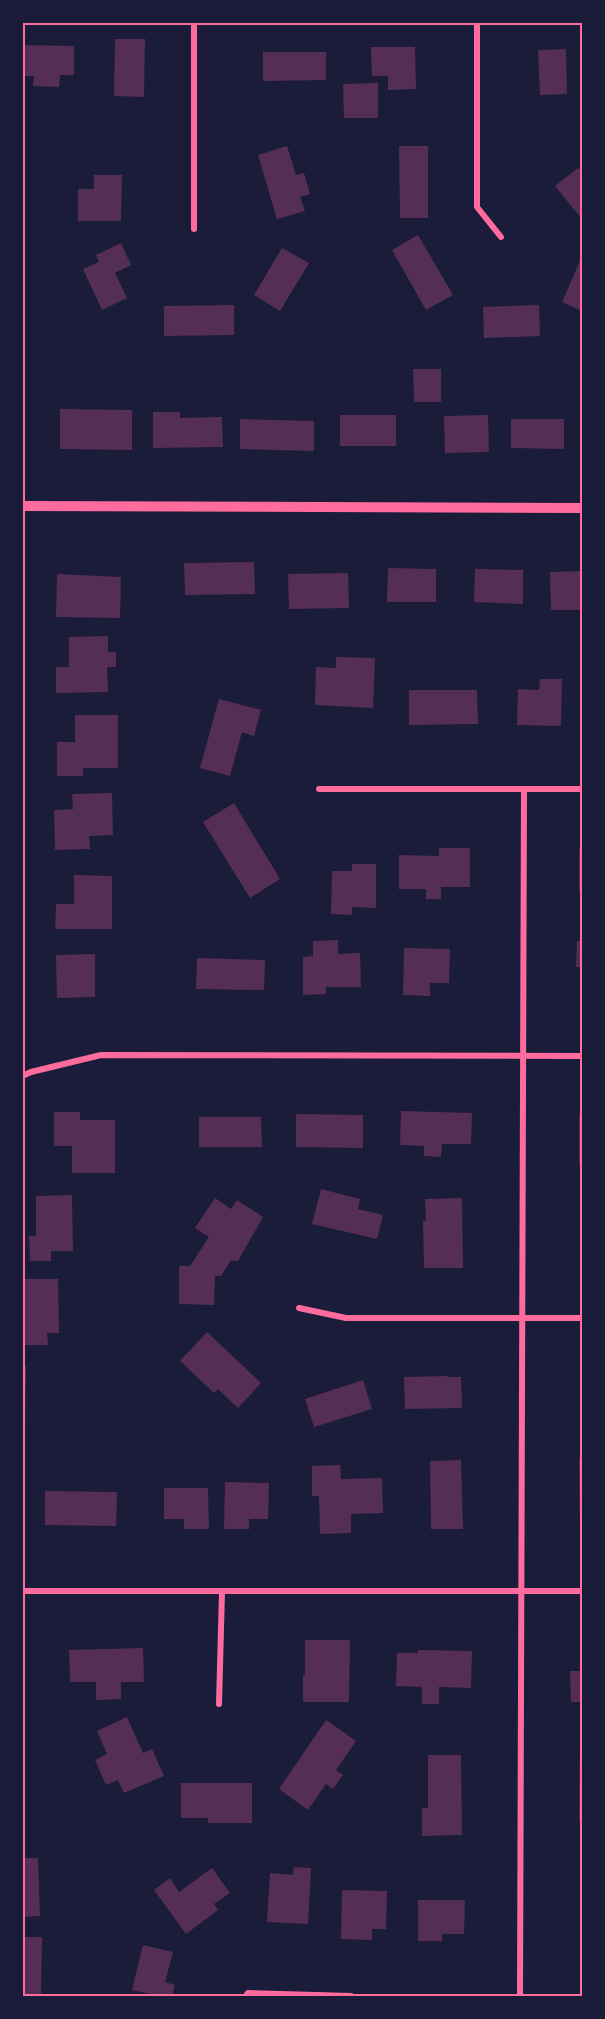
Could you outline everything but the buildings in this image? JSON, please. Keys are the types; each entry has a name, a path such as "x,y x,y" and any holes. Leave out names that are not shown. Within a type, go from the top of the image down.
{"street":[{"path":"194,22 194,229"},
{"path":"477,22 477,207 501,237"},
{"path":"22,506 582,508"},
{"path":"320,789 582,789"},
{"path":"520,1996 524,789"},
{"path":"22,1076 101,1056 582,1056"},
{"path":"299,1308 346,1318 582,1318"},
{"path":"22,1592 582,1591"},
{"path":"219,1704 222,1592"},
{"path":"247,1995 351,1996"}]}
